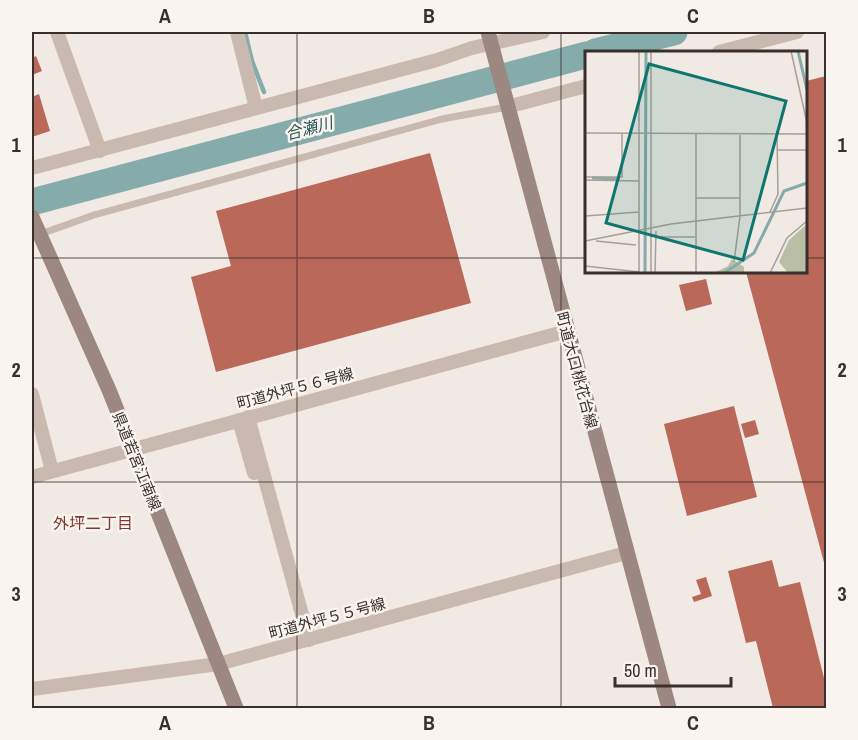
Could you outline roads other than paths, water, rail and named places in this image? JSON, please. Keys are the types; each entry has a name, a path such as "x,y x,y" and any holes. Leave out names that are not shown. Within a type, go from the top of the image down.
{"street":[{"path":"57,32 100,151"},
{"path":"237,32 256,108"},
{"path":"32,168 256,108 490,41 543,32"},
{"path":"723,51 797,32"},
{"name":"町道大口桃花台線","path":"490,41 669,708"},
{"path":"506,104 585,86"},
{"name":"県道若宮江南線","path":"35,230 133,449 236,708"},
{"name":"町道外坪５６号線","path":"32,477 567,331"},
{"path":"32,394 52,471"},
{"path":"244,419 305,641"},
{"name":"町道外坪５５号線","path":"32,689 218,664 626,554"}],"lane":[{"path":"35,230 442,119 506,104"}],"waterway":[{"path":"245,32 252,61 264,92"},
{"name":"合瀬川","path":"599,51 674,32"},
{"name":"合瀬川","path":"32,202 585,55"}],"district":[{"name":"外坪二丁目","path":"93,523"}]}
